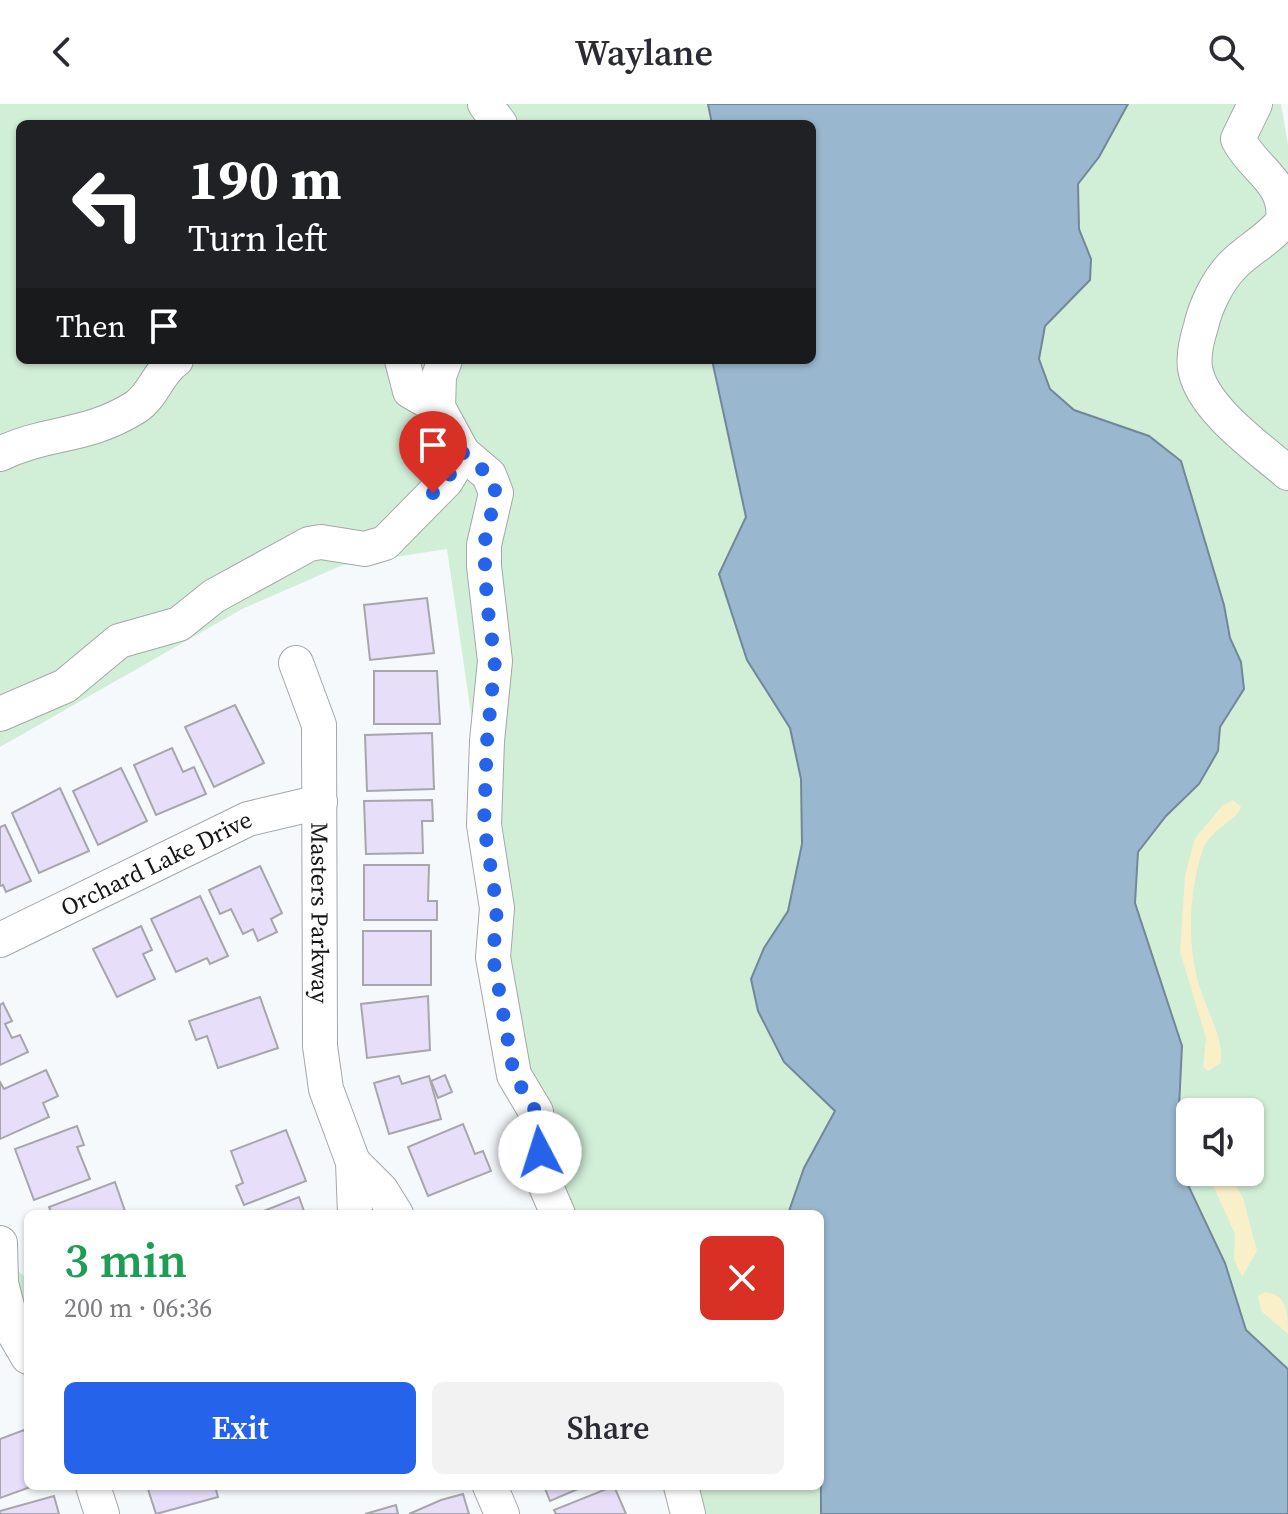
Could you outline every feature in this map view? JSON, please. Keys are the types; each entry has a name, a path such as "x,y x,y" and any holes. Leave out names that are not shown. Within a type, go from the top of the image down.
{"street":[{"path":"1255,104 1238,139 1244,152 1274,181 1282,194 1285,209 1283,221 1272,235 1232,266 1212,295 1197,341 1195,367 1201,386 1220,411 1288,473"},
{"path":"0,454 20,445 88,431 105,424 140,405 173,364"},
{"path":"403,364 410,391 438,407"},
{"path":"444,364 439,376 438,407 463,453 489,475 496,493 484,545 495,661 487,741 484,825 497,908 493,957 514,1075 536,1112 544,1182 556,1210"},
{"path":"0,714 65,686 119,641 179,624 214,596 309,544 321,542 365,549 385,543 446,481 463,453"},
{"name":"Masters Parkway","path":"296,663 319,725 320,1046 326,1089 353,1162 355,1210"},
{"name":"Orchard Lake Drive","path":"0,940 248,819 320,802"},
{"name":"Masters Parkway","path":"353,1162 381,1190 394,1210"},
{"path":"10,1251 1,1283 14,1333 24,1350"},
{"path":"94,1490 102,1514"},
{"path":"492,1490 502,1514"},
{"path":"682,1490 688,1514"}],"green space":[{"path":"0,104 1281,104 1288,145 1288,1514 672,1514 663,1490 824,1490 824,1210 551,1210 507,961 447,549 343,565 242,609 0,747"},
{"path":"14,1267 24,1276 24,1314"}],"sand":[{"path":"1233,800 1241,807 1206,844 1192,902 1191,936 1195,969 1221,1049 1221,1063 1208,1071 1203,1067 1206,1038 1180,952 1185,875 1195,838 1223,805"},
{"path":"1213,1186 1236,1186 1243,1198 1257,1251 1242,1277 1234,1260 1235,1234"},
{"path":"1265,1292 1282,1301 1287,1313 1288,1334 1261,1311 1258,1296"}],"water":[{"path":"708,104 1128,104 1099,157 1078,184 1079,229 1091,259 1090,280 1045,326 1039,359 1050,389 1074,410 1149,436 1181,461 1224,605 1230,638 1241,662 1244,689 1220,727 1218,751 1199,784 1166,816 1138,852 1135,903 1182,1046 1179,1098 1176,1098 1176,1186 1188,1186 1225,1263 1246,1330 1288,1369 1288,1514 821,1514 821,1490 824,1490 824,1210 789,1210 804,1168 835,1111 784,1062 758,1011 751,979 764,948 788,911 802,844 801,779 790,728 747,660 719,574 746,517 713,364 816,364 816,120 711,120"}],"building":[{"path":"427,598 434,653 370,660 364,605"},
{"path":"374,671 437,671 440,724 374,724"},
{"path":"235,705 264,763 214,787 185,727"},
{"path":"432,733 434,789 367,791 365,735"},
{"path":"172,748 183,772 194,767 206,794 156,815 134,765"},
{"path":"121,768 147,821 98,845 73,791"},
{"path":"60,788 89,851 39,873 12,813"},
{"path":"432,800 433,821 422,821 423,853 366,854 364,801"},
{"path":"5,825 31,881 6,892 3,885 0,886 0,827"},
{"path":"364,865 429,865 428,901 437,901 437,920 364,920"},
{"path":"260,866 282,913 271,919 277,932 258,941 253,929 243,934 231,909 220,914 209,890"},
{"path":"200,896 228,956 210,964 207,958 176,972 151,919"},
{"path":"141,926 152,950 143,954 155,979 117,997 93,949"},
{"path":"363,931 431,931 431,985 363,985"},
{"path":"428,996 430,1050 367,1058 361,1004"},
{"path":"260,997 278,1048 218,1068 207,1036 196,1040 189,1021"},
{"path":"3,1003 12,1021 5,1024 12,1038 20,1035 28,1052 0,1065 0,1005"},
{"path":"46,1070 58,1096 43,1103 49,1117 0,1139 0,1082 4,1089"},
{"path":"445,1075 452,1092 438,1098 431,1081"},
{"path":"399,1076 402,1084 429,1076 441,1119 389,1134 374,1083"},
{"path":"463,1124 475,1154 483,1151 491,1171 428,1196 408,1147"},
{"path":"77,1126 84,1145 77,1147 90,1179 34,1200 15,1149"},
{"path":"286,1130 306,1181 244,1205 236,1186 243,1183 231,1151"},
{"path":"115,1182 125,1210 50,1210 49,1207"},
{"path":"299,1197 304,1210 266,1210"},
{"path":"24,1430 24,1489 0,1498 0,1439"},
{"path":"148,1490 216,1490 218,1497 156,1514"},
{"path":"546,1490 576,1490 550,1501"},
{"path":"604,1490 616,1490 626,1514 556,1514 554,1510"},
{"path":"463,1494 469,1514 409,1514 441,1500"},
{"path":"54,1496 59,1514 0,1514 0,1511"},
{"path":"396,1505 398,1514 365,1514"}],"route":[{"path":"433,493 446,481 457,458 463,453 489,475 496,493 496,504 484,545 487,604 495,661 487,741 484,825 497,908 493,957 514,1075 536,1112 540,1152"}]}
